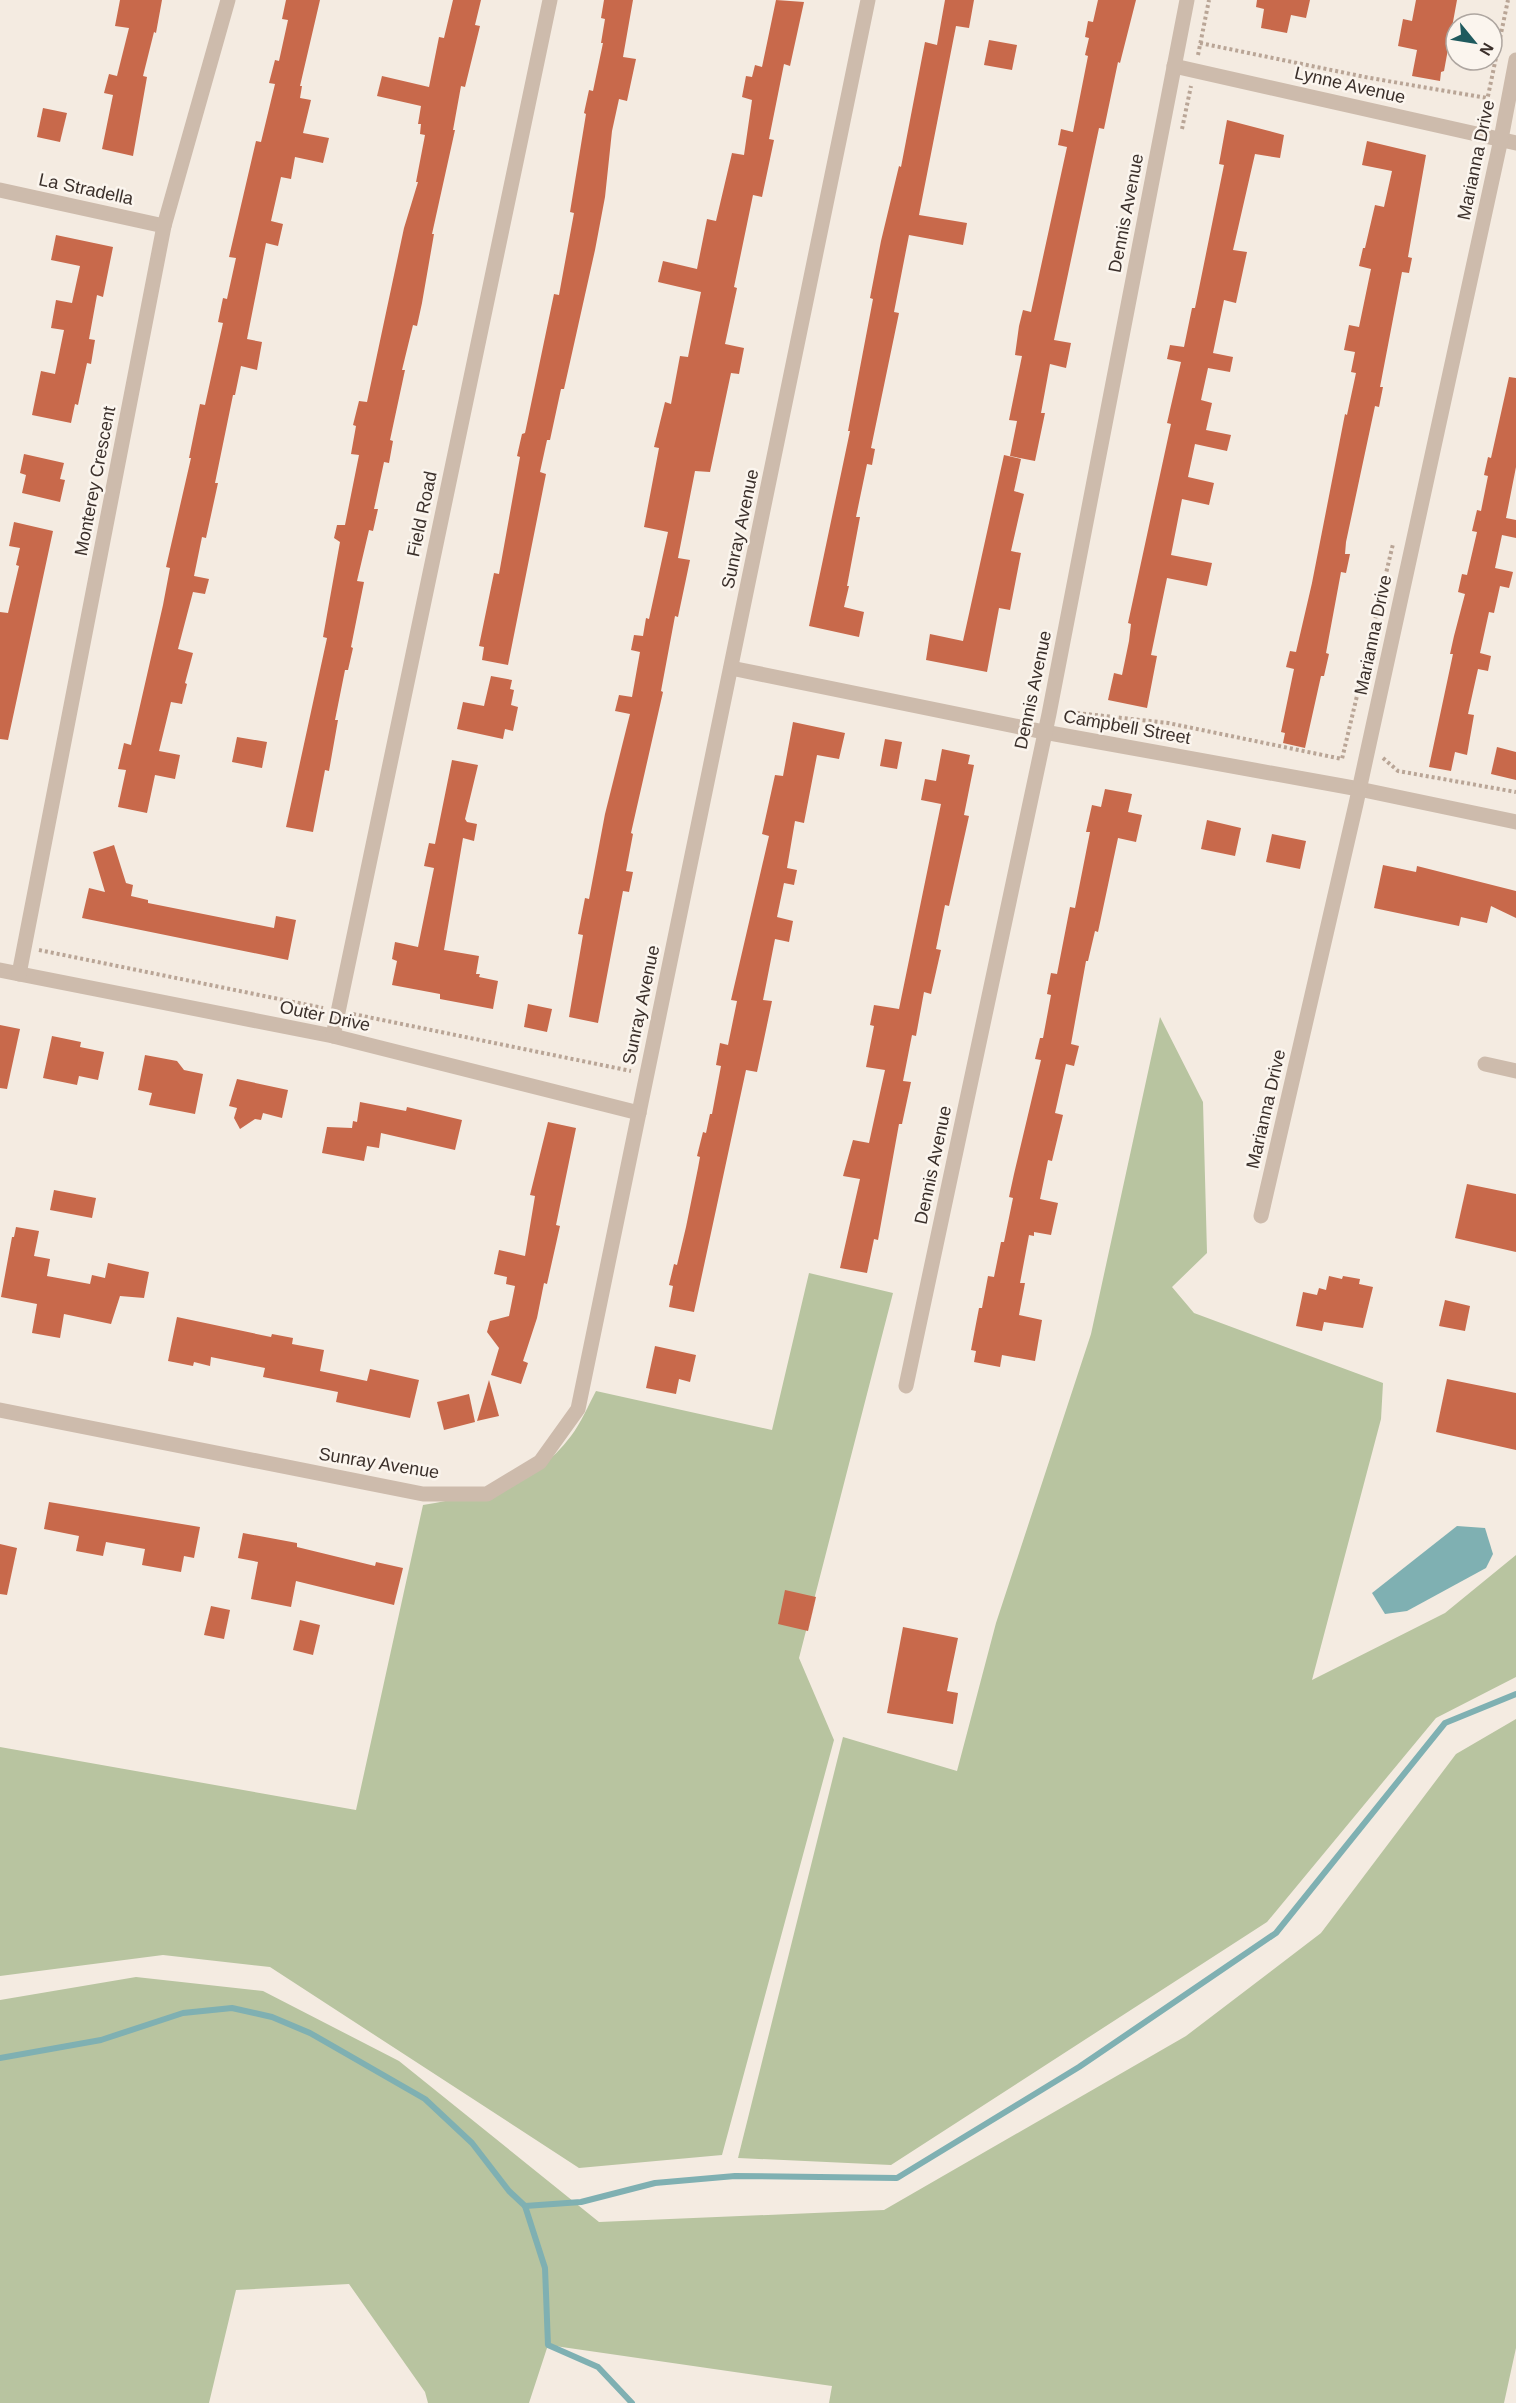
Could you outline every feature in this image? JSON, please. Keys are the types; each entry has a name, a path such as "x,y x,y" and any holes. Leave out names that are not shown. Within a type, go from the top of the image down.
{"street":[{"name":"Monterey Crescent","path":"19,974 164,226 228,0"},
{"name":"Field Road","path":"333,1036 550,0"},
{"name":"Sunray Avenue","path":"0,1410 423,1494 487,1494 540,1462 578,1409 868,0"},
{"name":"Dennis Avenue","path":"906,1386 1044,732 1187,0"},
{"name":"Marianna Drive","path":"1261,1216 1509,141 1516,60"},
{"name":"Lynne Avenue","path":"1174,66 1509,141"},
{"name":"La Stradella","path":"0,190 164,226"},
{"name":"Campbell Street","path":"731,668 1044,732 1359,789 1516,822"},
{"name":"Outer Drive","path":"0,970 333,1036 639,1113"},
{"path":"1485,1064 1516,1071"}],"path":[{"path":"1196,65 1209,0"},
{"path":"1482,127 1508,0"},
{"path":"1200,43 1370,78 1487,98"},
{"path":"1182,132 1194,75"},
{"path":"1461,229 1477,148"},
{"path":"1066,701 1068,712 1168,723 1341,759 1393,542"},
{"path":"1385,748 1383,760 1398,771 1516,792"}],"green space":[{"path":"1160,1017 1203,1102 1207,1253 1172,1287 1194,1313 1383,1383 1381,1419 1312,1680 1445,1613 1516,1555 1516,1677 1436,1718 1267,1922 891,2165 738,2158 843,1737 957,1771 996,1623 1091,1334"},
{"path":"809,1273 893,1293 799,1658 834,1740 722,2155 579,2168 270,1967 163,1955 0,1976 0,1747 356,1810 423,1505 466,1497 505,1486 540,1468 571,1436 596,1391 772,1430"},
{"path":"1516,1719 1516,2348 1504,2403 829,2403 832,2386 548,2345 529,2403 428,2403 425,2392 349,2284 236,2290 209,2403 0,2403 0,2000 136,1977 263,1991 399,2061 599,2222 884,2210 1186,2036 1321,1933 1456,1754"}],"water":[{"path":"1457,1526 1485,1528 1493,1554 1486,1568 1407,1611 1385,1614 1372,1593"}],"building":[{"path":"120,0 162,0 156,33 154,32 143,76 147,77 133,156 102,149 113,95 104,93 109,74 117,76 129,28 115,26"},
{"path":"286,0 320,0 300,86 302,86 300,98 311,100 303,133 329,138 323,163 295,157 291,179 281,177 271,221 283,224 278,246 266,243 247,339 262,342 257,370 241,366 235,395 233,395 215,483 218,483 206,538 202,537 194,576 209,579 205,594 193,592 178,649 193,653 185,683 187,684 182,704 171,702 159,751 180,755 175,779 155,775 147,813 118,807 126,770 118,769 124,743 131,745 163,605 170,568 166,567 191,458 189,458 200,404 205,405 223,323 218,322 223,298 227,299 236,258 229,257 256,141 261,142 275,84 269,83 275,60 279,61 288,20 282,19"},
{"path":"453,0 481,0 475,25 480,26 465,87 461,86 453,130 455,130 432,234 434,234 422,303 417,326 413,325 402,370 405,370 390,440 393,441 389,463 384,462 374,509 378,509 373,531 369,530 357,581 364,582 351,647 353,648 348,670 345,670 335,720 338,720 329,771 325,770 313,832 286,827 327,638 323,637 340,542 334,538 337,525 345,525 359,455 351,454 356,426 353,425 359,401 367,402 404,228 418,182 416,182 425,135 420,134 421,124 418,124 421,106 377,96 382,76 429,87 439,37 444,38"},
{"path":"604,0 633,0 623,57 636,59 627,101 619,99 612,131 605,197 595,250 564,389 561,389 550,440 547,440 540,472 546,474 508,665 482,660 484,647 479,646 494,573 499,574 522,434 525,433 554,294 559,295 574,213 570,212 586,114 584,113 589,90 593,91 603,43 601,43 605,19 601,18"},
{"path":"776,0 804,2 790,66 784,64 769,139 774,140 762,197 753,195 734,287 737,288 725,344 744,348 739,374 731,373 710,472 695,471 678,558 690,560 678,617 675,616 661,691 663,692 631,833 633,834 626,871 633,872 629,892 623,891 598,1023 569,1017 583,935 578,934 585,898 589,899 605,814 630,714 615,711 619,695 632,697 640,652 631,650 634,635 643,636 646,618 649,619 668,532 644,527 659,448 654,447 665,402 671,404 680,356 688,357 701,292 658,282 663,261 697,269 707,219 716,221 732,153 744,155 752,100 742,97 746,76 752,77 755,65 762,67"},
{"path":"945,0 974,0 969,28 956,26 919,215 967,223 963,245 909,235 894,312 899,313 871,448 875,449 872,465 867,464 856,517 860,517 844,607 864,612 859,637 809,626 850,431 848,431 873,299 870,298 881,241 899,166 901,167 925,42 937,45"},
{"path":"1098,0 1136,0 1120,63 1118,62 1104,129 1099,128 1054,340 1071,343 1066,368 1050,364 1041,413 1045,413 1035,461 1010,456 1017,421 1009,420 1022,356 1015,355 1023,310 1031,312 1067,147 1058,145 1061,129 1073,132 1088,56 1085,55 1089,38 1085,37 1088,21 1093,22"},
{"path":"1257,0 1310,0 1306,18 1291,15 1287,33 1261,28 1264,9 1256,7"},
{"path":"1416,0 1457,0 1455,12 1444,12 1444,71 1441,72 1440,81 1412,76 1417,50 1398,46 1403,19 1412,21"},
{"path":"989,40 1017,45 1012,70 984,65"},
{"path":"43,108 67,113 60,142 37,137"},
{"path":"1227,120 1284,135 1280,158 1255,154 1233,250 1247,252 1236,303 1224,300 1213,353 1233,357 1230,372 1208,368 1201,400 1212,403 1206,430 1231,435 1227,451 1195,444 1188,477 1214,483 1209,505 1182,499 1171,555 1212,563 1207,586 1167,578 1151,655 1157,656 1147,708 1108,700 1114,673 1122,675 1131,624 1128,623 1171,424 1167,423 1181,362 1167,359 1170,345 1184,347 1192,308 1195,308 1224,165 1219,164"},
{"path":"1367,141 1426,155 1408,257 1412,258 1409,273 1402,272 1380,387 1383,387 1379,407 1375,406 1346,542 1345,554 1350,554 1346,573 1341,572 1326,653 1329,654 1324,676 1321,676 1305,748 1283,743 1285,733 1281,732 1294,669 1286,667 1290,651 1296,652 1345,414 1347,415 1356,373 1351,372 1355,352 1344,350 1349,325 1359,327 1371,269 1359,266 1375,205 1384,207 1392,171 1362,165"},
{"path":"56,235 113,247 103,297 97,295 89,339 95,340 91,364 87,363 78,405 75,404 71,423 32,415 41,371 55,374 64,330 51,328 56,300 72,303 80,266 51,260"},
{"path":"1509,377 1516,378 1516,467 1506,518 1516,520 1516,538 1502,535 1495,568 1513,572 1509,588 1500,586 1494,613 1489,612 1480,653 1491,656 1488,671 1478,669 1468,714 1474,715 1467,755 1455,752 1451,771 1429,767 1453,654 1450,654 1465,594 1458,592 1462,574 1467,575 1477,532 1472,531 1477,510 1481,511 1488,476 1484,475 1488,457 1491,458"},
{"path":"24,454 64,463 60,479 65,480 60,502 22,493 26,475 20,473"},
{"path":"1004,455 1021,459 1014,491 1024,494 1011,551 1021,553 1010,610 999,608 987,672 926,660 930,634 963,641"},
{"path":"14,522 53,531 8,740 0,739 0,612 8,613 19,566 16,565 20,548 9,546"},
{"path":"491,676 512,680 510,689 514,690 511,705 518,707 513,731 505,729 503,739 457,729 463,702 484,706"},
{"path":"793,722 845,733 839,759 817,755 804,823 795,821 787,868 797,870 794,885 784,883 777,917 793,921 789,942 775,939 763,1000 772,1001 757,1072 746,1070 694,1312 669,1307 673,1286 669,1285 674,1264 677,1265 686,1227 703,1132 706,1133 710,1114 712,1114 721,1066 716,1065 720,1043 728,1045 737,1001 731,1000 769,836 762,834 775,775 783,776"},
{"path":"237,737 267,742 262,768 232,762"},
{"path":"885,739 902,742 897,769 880,766"},
{"path":"1497,747 1516,752 1516,780 1491,774"},
{"path":"942,749 970,755 968,764 974,765 964,815 969,816 949,906 945,905 936,949 941,950 931,994 924,992 916,1036 912,1035 903,1081 911,1082 902,1124 899,1124 878,1240 874,1239 867,1273 840,1268 860,1179 843,1176 853,1140 869,1143 885,1070 866,1067 874,1026 870,1025 874,1005 899,1009 941,804 921,800 925,779 936,781"},
{"path":"452,760 478,765 465,819 467,822 477,824 474,841 463,838 444,950 479,956 476,974 480,974 479,977 498,981 493,1009 440,999 440,994 392,985 397,961 392,959 395,942 418,947 434,868 424,866 429,843 435,844"},
{"path":"1105,789 1132,794 1128,812 1142,815 1136,842 1118,838 1098,932 1095,931 1088,961 1086,961 1071,1044 1079,1046 1074,1066 1066,1064 1055,1113 1063,1115 1052,1161 1048,1160 1040,1199 1058,1203 1051,1235 1034,1232 1034,1236 1029,1235 1020,1283 1025,1283 1019,1315 1042,1320 1035,1361 1002,1355 1000,1367 974,1362 976,1351 971,1350 979,1308 982,1308 988,1276 994,1277 1001,1242 1004,1242 1013,1198 1009,1197 1041,1060 1035,1059 1040,1038 1043,1038 1051,995 1047,994 1051,973 1057,974 1070,907 1075,908 1090,832 1086,832 1092,805 1101,807"},
{"path":"1207,820 1241,828 1235,856 1201,849"},
{"path":"1272,834 1306,841 1300,869 1266,862"},
{"path":"114,845 126,883 133,885 131,896 148,900 148,903 274,928 276,916 296,920 288,960 82,918 89,888 105,892 93,852"},
{"path":"1383,865 1416,872 1417,866 1516,891 1516,918 1491,906 1487,923 1461,917 1459,926 1374,908"},
{"path":"528,1004 552,1009 547,1032 524,1027"},
{"path":"0,1025 20,1029 7,1089 0,1088"},
{"path":"52,1036 81,1042 80,1047 104,1052 98,1080 79,1076 77,1085 43,1078"},
{"path":"145,1055 177,1061 184,1070 203,1074 195,1114 149,1105 152,1093 138,1090"},
{"path":"237,1079 288,1090 282,1118 263,1113 261,1120 255,1119 240,1129 234,1118 237,1108 229,1106"},
{"path":"360,1102 406,1111 407,1107 462,1120 455,1150 381,1133 379,1148 367,1146 364,1161 322,1153 327,1127 352,1128 353,1121 357,1122"},
{"path":"548,1122 576,1128 556,1225 560,1226 547,1284 544,1283 537,1318 523,1361 528,1363 521,1384 491,1375 499,1348 487,1332 490,1321 509,1316 515,1286 506,1284 507,1277 494,1274 499,1250 525,1256 535,1196 530,1195"},
{"path":"1467,1184 1516,1194 1516,1252 1455,1238"},
{"path":"54,1190 96,1198 92,1218 50,1210"},
{"path":"16,1227 39,1231 34,1256 50,1259 47,1276 90,1284 92,1275 105,1278 108,1263 149,1272 144,1298 120,1296 111,1324 64,1314 60,1338 32,1333 37,1304 1,1297 12,1237 14,1237"},
{"path":"1329,1276 1360,1279 1359,1284 1373,1287 1363,1328 1324,1322 1322,1331 1296,1326 1303,1292 1317,1295 1319,1288 1326,1290"},
{"path":"1445,1300 1470,1306 1465,1331 1439,1326"},
{"path":"177,1317 271,1337 272,1334 293,1338 292,1344 324,1350 320,1371 367,1381 370,1369 419,1380 410,1418 336,1402 338,1392 263,1377 265,1368 211,1357 210,1366 194,1362 193,1366 168,1361"},
{"path":"655,1346 696,1355 690,1382 679,1379 676,1394 646,1388"},
{"path":"1447,1379 1516,1393 1516,1450 1436,1432"},
{"path":"489,1380 499,1416 477,1421"},
{"path":"469,1394 475,1422 444,1430 437,1402"},
{"path":"49,1502 200,1527 194,1558 184,1556 181,1572 142,1565 145,1549 106,1542 103,1556 76,1551 79,1536 44,1529"},
{"path":"243,1533 297,1543 297,1547 375,1566 376,1562 403,1568 394,1605 296,1581 291,1607 251,1599 258,1562 238,1558"},
{"path":"0,1544 17,1548 7,1595 0,1594"},
{"path":"785,1590 816,1597 808,1631 778,1624"},
{"path":"211,1606 230,1610 224,1639 204,1635"},
{"path":"300,1620 320,1625 313,1655 293,1650"},
{"path":"903,1627 958,1638 947,1691 958,1693 953,1724 887,1713"}],"waterway":[{"path":"632,2403 598,2367 548,2345 545,2268 525,2206 581,2202 655,2183 735,2176 897,2178 1079,2067 1276,1933 1445,1723 1516,1694"},
{"path":"0,2058 101,2040 183,2013 232,2008 272,2017 310,2033 425,2099 472,2143 509,2191 525,2206"}]}
